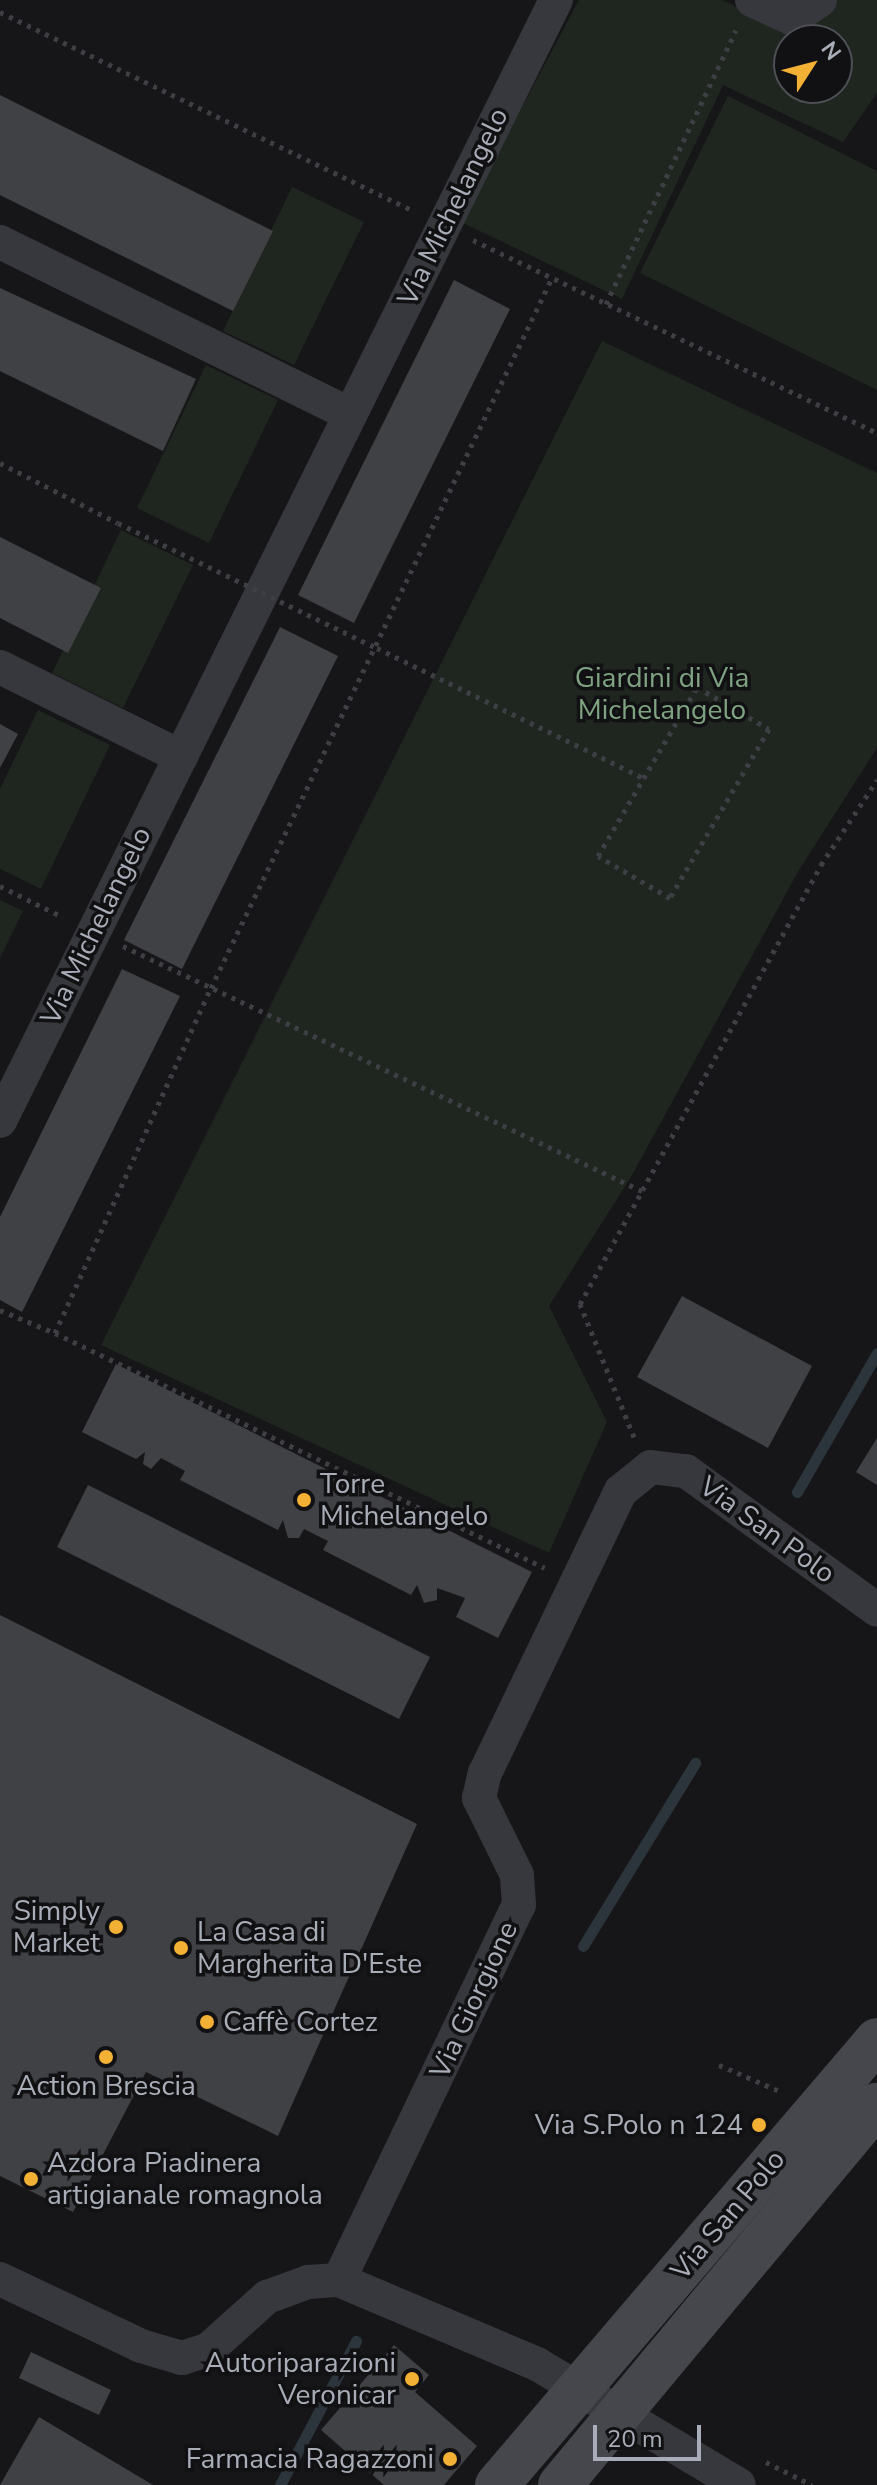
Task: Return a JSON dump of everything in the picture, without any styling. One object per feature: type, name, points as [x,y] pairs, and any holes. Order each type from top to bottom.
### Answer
[{"type":"main road","name":"Via San Polo","points":[[497,2485],[877,2040]]},
{"type":"main road","name":"Via San Polo","points":[[560,2485],[620,2417],[877,2105]]},
{"type":"street","name":"Via Michelangelo","points":[[4,1102],[181,757],[556,0]]},
{"type":"street","points":[[748,7],[793,19],[820,0]]},
{"type":"street","points":[[0,242],[350,414]]},
{"type":"street","points":[[0,667],[181,757]]},
{"type":"street","name":"Via Giorgione","points":[[339,2280],[519,1905],[517,1875],[479,1798],[485,1773],[621,1491],[651,1467]]},
{"type":"street","name":"Via San Polo","points":[[651,1467],[686,1471],[877,1610]]},
{"type":"street","points":[[0,2279],[141,2346],[182,2358],[209,2349],[267,2297],[308,2282],[339,2280],[537,2364],[620,2417],[739,2485]]},
{"type":"path","points":[[606,304],[748,7]]},
{"type":"path","points":[[55,1333],[211,988],[377,648],[552,278]]},
{"type":"path","points":[[0,463],[644,778]]},
{"type":"path","points":[[697,687],[769,729],[670,898],[598,856],[644,778],[697,687]]},
{"type":"path","points":[[651,1467],[604,1374],[580,1304],[821,865],[877,780]]},
{"type":"path","points":[[0,886],[642,1191]]},
{"type":"path","points":[[0,1310],[55,1333],[577,1584]]},
{"type":"path","points":[[719,2065],[793,2096]]},
{"type":"green space","points":[[579,0],[722,0],[773,24],[798,0],[877,0],[877,93],[843,142],[723,85],[622,299],[461,222]]},
{"type":"green space","points":[[728,96],[877,171],[877,390],[640,273]]},
{"type":"green space","points":[[292,187],[364,222],[294,365],[223,331]]},
{"type":"green space","name":"Giardini di Via Michelangelo","points":[[602,341],[877,473],[877,748],[799,870],[631,1177],[549,1306],[607,1422],[549,1553],[101,1345]]},
{"type":"green space","points":[[206,365],[278,400],[209,543],[137,508]]},
{"type":"green space","points":[[121,530],[193,565],[123,708],[52,673]]},
{"type":"green space","points":[[38,710],[110,745],[41,889],[0,869],[0,789]]},
{"type":"green space","points":[[0,900],[23,911],[0,958]]},
{"type":"building","points":[[0,95],[273,231],[233,311],[0,195]]},
{"type":"building","points":[[454,280],[510,309],[354,623],[298,595]]},
{"type":"building","points":[[0,288],[196,379],[163,451],[0,371]]},
{"type":"building","points":[[0,537],[101,588],[68,653],[0,618]]},
{"type":"building","points":[[280,627],[338,656],[182,969],[124,940]]},
{"type":"building","points":[[0,724],[18,734],[0,768]]},
{"type":"building","points":[[122,969],[180,996],[22,1312],[0,1300],[0,1217]]},
{"type":"building","points":[[682,1296],[812,1366],[768,1448],[637,1377]]},
{"type":"building","name":"Torre Michelangelo","points":[[116,1364],[532,1572],[498,1638],[456,1617],[465,1598],[437,1588],[437,1600],[424,1603],[417,1585],[411,1595],[323,1550],[328,1541],[304,1529],[299,1538],[288,1538],[283,1520],[278,1530],[180,1480],[185,1471],[161,1458],[151,1469],[143,1464],[145,1452],[136,1459],[82,1432]]},
{"type":"building","points":[[877,1438],[877,1485],[856,1472]]},
{"type":"building","points":[[88,1485],[430,1657],[399,1719],[57,1547]]},
{"type":"building","name":"La Casa di Margherita D'Este","points":[[0,1615],[417,1824],[278,2136],[146,2072],[73,2212],[0,2176]]},
{"type":"building","points":[[394,2345],[429,2375],[415,2392],[477,2446],[444,2485],[384,2485],[321,2430]]},
{"type":"building","points":[[31,2352],[111,2390],[99,2415],[19,2378]]},
{"type":"building","points":[[39,2417],[153,2485],[0,2485]]},
{"type":"waterway","points":[[797,1492],[877,1353]]},
{"type":"waterway","points":[[583,1946],[695,1763]]},
{"type":"waterway","points":[[280,2485],[356,2341]]},
{"type":"place","name":"Torre Michelangelo","points":[[304,1500]]},
{"type":"place","name":"Simply Market","points":[[116,1927]]},
{"type":"place","name":"La Casa di Margherita D'Este","points":[[181,1948]]},
{"type":"place","name":"Caffè Cortez","points":[[207,2022]]},
{"type":"place","name":"Action Brescia","points":[[106,2057]]},
{"type":"place","name":"Via S.Polo n 124","points":[[759,2125]]},
{"type":"place","name":"Azdora Piadinera artigianale romagnola","points":[[31,2179]]},
{"type":"place","name":"Autoriparazioni Veronicar","points":[[412,2379]]},
{"type":"place","name":"Farmacia Ragazzoni","points":[[450,2459]]}]
